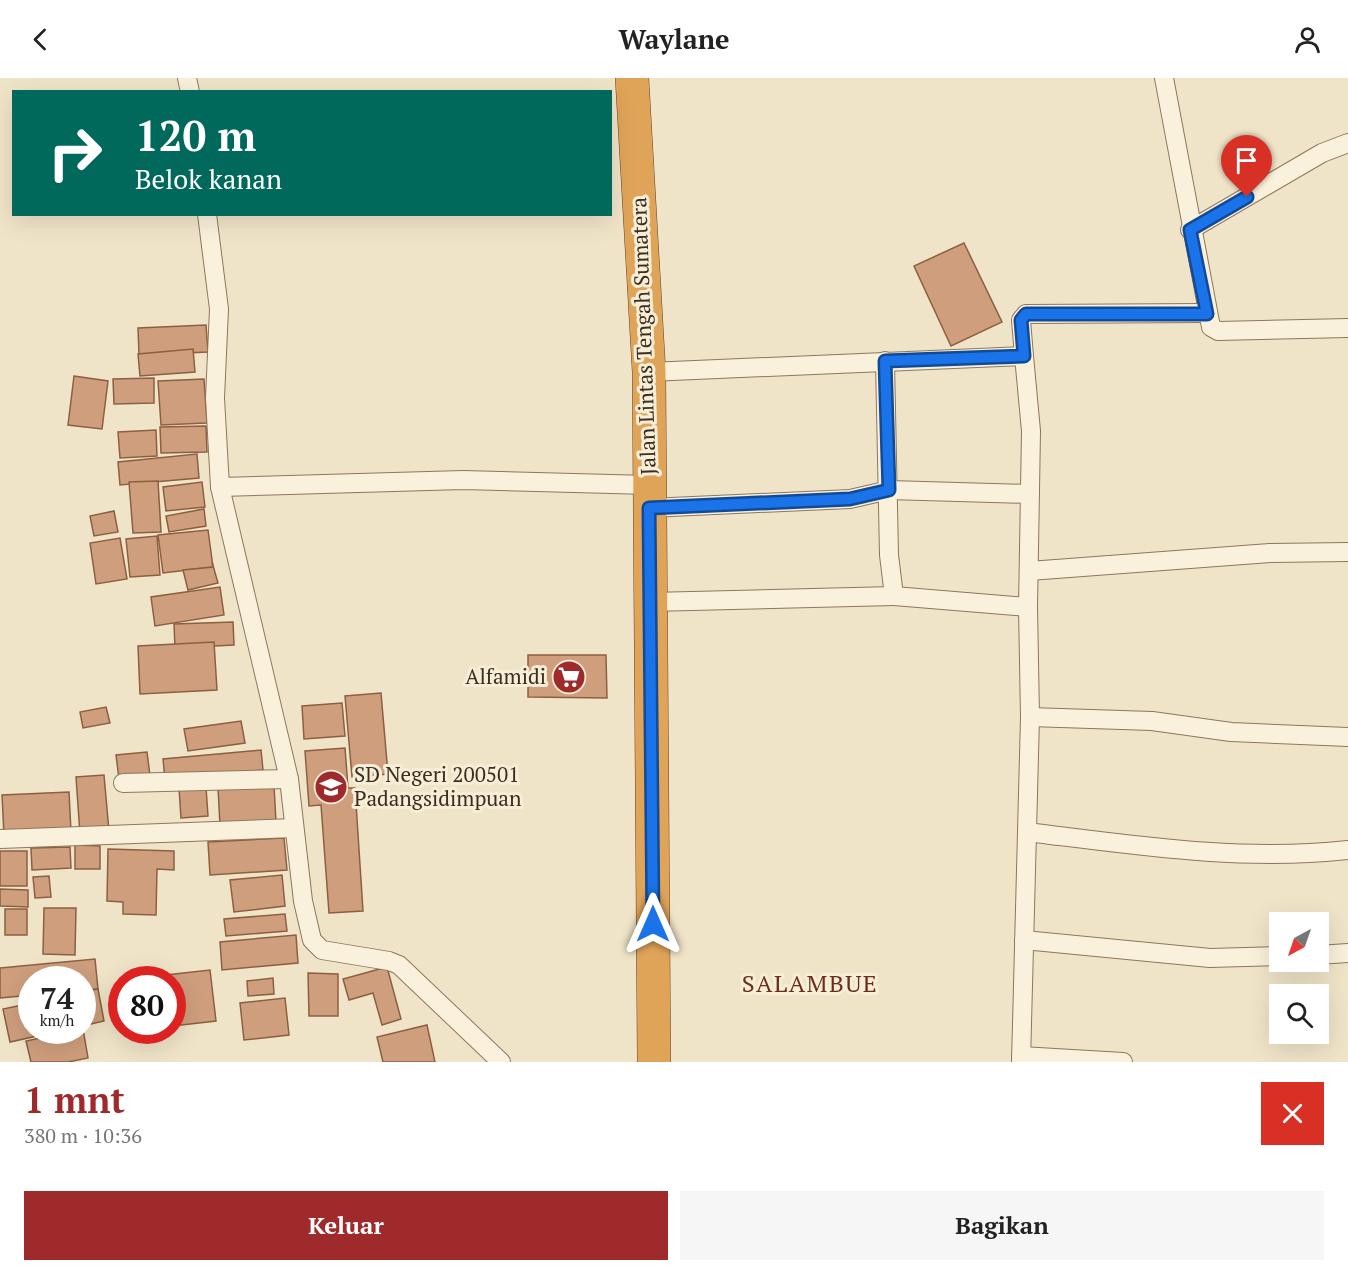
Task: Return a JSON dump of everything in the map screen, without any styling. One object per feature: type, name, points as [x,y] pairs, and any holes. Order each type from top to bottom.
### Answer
[{"type":"highway","name":"Jalan Lintas Tengah Sumatera","points":[[632,78],[649,372],[654,1062]]},
{"type":"street","points":[[1164,78],[1190,230],[1211,327],[1218,331],[1348,328]]},
{"type":"street","points":[[1190,230],[1322,153],[1348,143]]},
{"type":"street","points":[[207,216],[219,309],[215,398],[220,487],[289,779],[303,901],[312,940],[322,950],[390,961],[399,965],[501,1062]]},
{"type":"street","points":[[1123,1062],[1021,1059],[1030,717],[1028,607],[1030,414],[1021,320],[1026,314],[1207,314]]},
{"type":"street","points":[[649,372],[1024,356]]},
{"type":"street","points":[[885,361],[889,555],[894,596]]},
{"type":"street","points":[[220,487],[463,480],[649,496],[850,499],[889,490],[1030,494]]},
{"type":"street","points":[[1029,571],[1259,554],[1348,552]]},
{"type":"street","points":[[650,602],[894,596],[1028,607]]},
{"type":"street","points":[[1030,717],[1152,721],[1231,732],[1348,737]]},
{"type":"street","points":[[123,783],[289,779]]},
{"type":"street","points":[[0,839],[294,828]]},
{"type":"street","points":[[1027,832],[1214,854],[1319,853],[1348,850]]},
{"type":"street","points":[[1024,940],[1210,958],[1269,956]]},
{"type":"street","points":[[1329,954],[1348,953]]},
{"type":"building","points":[[964,243],[1002,322],[951,346],[914,266]]},
{"type":"building","points":[[206,325],[208,352],[139,355],[138,328]]},
{"type":"building","points":[[193,349],[195,372],[140,376],[138,354]]},
{"type":"building","points":[[74,376],[108,381],[102,429],[68,425]]},
{"type":"building","points":[[154,378],[154,403],[114,404],[113,379]]},
{"type":"building","points":[[204,379],[207,423],[161,425],[158,381]]},
{"type":"building","points":[[206,426],[207,452],[161,453],[160,427]]},
{"type":"building","points":[[156,430],[157,456],[120,458],[118,432]]},
{"type":"building","points":[[197,454],[199,478],[120,485],[118,462]]},
{"type":"building","points":[[158,481],[161,532],[133,533],[129,482]]},
{"type":"building","points":[[202,482],[205,507],[166,511],[163,487]]},
{"type":"building","points":[[204,509],[206,526],[169,532],[166,516]]},
{"type":"building","points":[[114,511],[118,532],[94,536],[90,516]]},
{"type":"building","points":[[208,530],[213,567],[163,573],[158,535]]},
{"type":"building","points":[[157,536],[160,575],[130,577],[126,539]]},
{"type":"building","points":[[120,538],[127,579],[96,584],[90,543]]},
{"type":"building","points":[[212,562],[218,583],[188,590],[183,570],[213,567]]},
{"type":"building","points":[[220,587],[224,615],[155,626],[151,597]]},
{"type":"building","points":[[233,622],[234,645],[175,648],[174,624]]},
{"type":"building","points":[[214,642],[217,690],[140,694],[138,646]]},
{"type":"building","points":[[528,655],[606,655],[607,698],[528,697]]},
{"type":"building","points":[[381,693],[388,774],[352,777],[345,696]]},
{"type":"building","points":[[342,703],[345,736],[304,739],[302,706]]},
{"type":"building","points":[[106,707],[110,723],[83,728],[80,712]]},
{"type":"building","points":[[241,721],[245,743],[188,751],[184,729]]},
{"type":"building","points":[[345,748],[348,788],[355,788],[363,911],[329,913],[321,805],[309,806],[305,751]]},
{"type":"building","points":[[261,750],[263,770],[165,779],[163,759]]},
{"type":"building","points":[[147,752],[150,776],[119,779],[116,755]]},
{"type":"building","points":[[104,775],[109,831],[80,834],[76,777]]},
{"type":"building","points":[[274,786],[276,822],[220,825],[218,788]]},
{"type":"building","points":[[206,787],[208,816],[181,818],[179,788]]},
{"type":"building","points":[[69,792],[71,832],[4,835],[2,795]]},
{"type":"building","points":[[284,838],[287,870],[210,875],[208,842]]},
{"type":"building","points":[[75,845],[100,846],[100,869],[75,869]]},
{"type":"building","points":[[70,847],[71,868],[32,870],[31,848]]},
{"type":"building","points":[[108,849],[174,851],[174,870],[157,869],[156,915],[123,914],[123,902],[107,901]]},
{"type":"building","points":[[0,851],[27,851],[27,886],[0,886]]},
{"type":"building","points":[[282,875],[285,906],[234,912],[230,880]]},
{"type":"building","points":[[49,876],[51,897],[35,898],[33,877]]},
{"type":"building","points":[[0,889],[28,890],[28,907],[0,906]]},
{"type":"building","points":[[44,908],[76,908],[75,955],[43,954]]},
{"type":"building","points":[[5,909],[27,909],[27,935],[5,935]]},
{"type":"building","points":[[285,914],[287,931],[226,936],[224,919]]},
{"type":"building","points":[[296,935],[298,963],[222,970],[220,942]]},
{"type":"building","points":[[95,959],[96,966],[21,966]]},
{"type":"building","points":[[18,966],[18,996],[0,998],[0,968]]},
{"type":"building","points":[[387,967],[401,1019],[382,1025],[373,993],[349,1000],[343,979]]},
{"type":"building","points":[[210,970],[216,1021],[186,1024],[186,973]]},
{"type":"building","points":[[308,973],[338,974],[338,1016],[309,1016]]},
{"type":"building","points":[[273,978],[274,994],[248,996],[247,981]]},
{"type":"building","points":[[96,989],[98,989],[104,1021],[96,1023]]},
{"type":"building","points":[[285,998],[289,1035],[244,1040],[240,1003]]},
{"type":"building","points":[[18,1006],[18,1040],[10,1042],[3,1009]]},
{"type":"building","points":[[427,1025],[435,1062],[383,1062],[377,1037]]},
{"type":"building","points":[[27,1044],[86,1044],[88,1058],[68,1062],[31,1062]]},
{"type":"place","name":"Alfamidi","points":[[569,677]]},
{"type":"place","name":"SD Negeri 200501 Padangsidimpuan","points":[[331,787]]},
{"type":"district","name":"SALAMBUE","points":[[810,984]]},
{"type":"route","points":[[653,924],[649,508],[850,499],[889,490],[885,361],[1024,356],[1021,320],[1026,314],[1207,314],[1190,230],[1247,197]]}]
